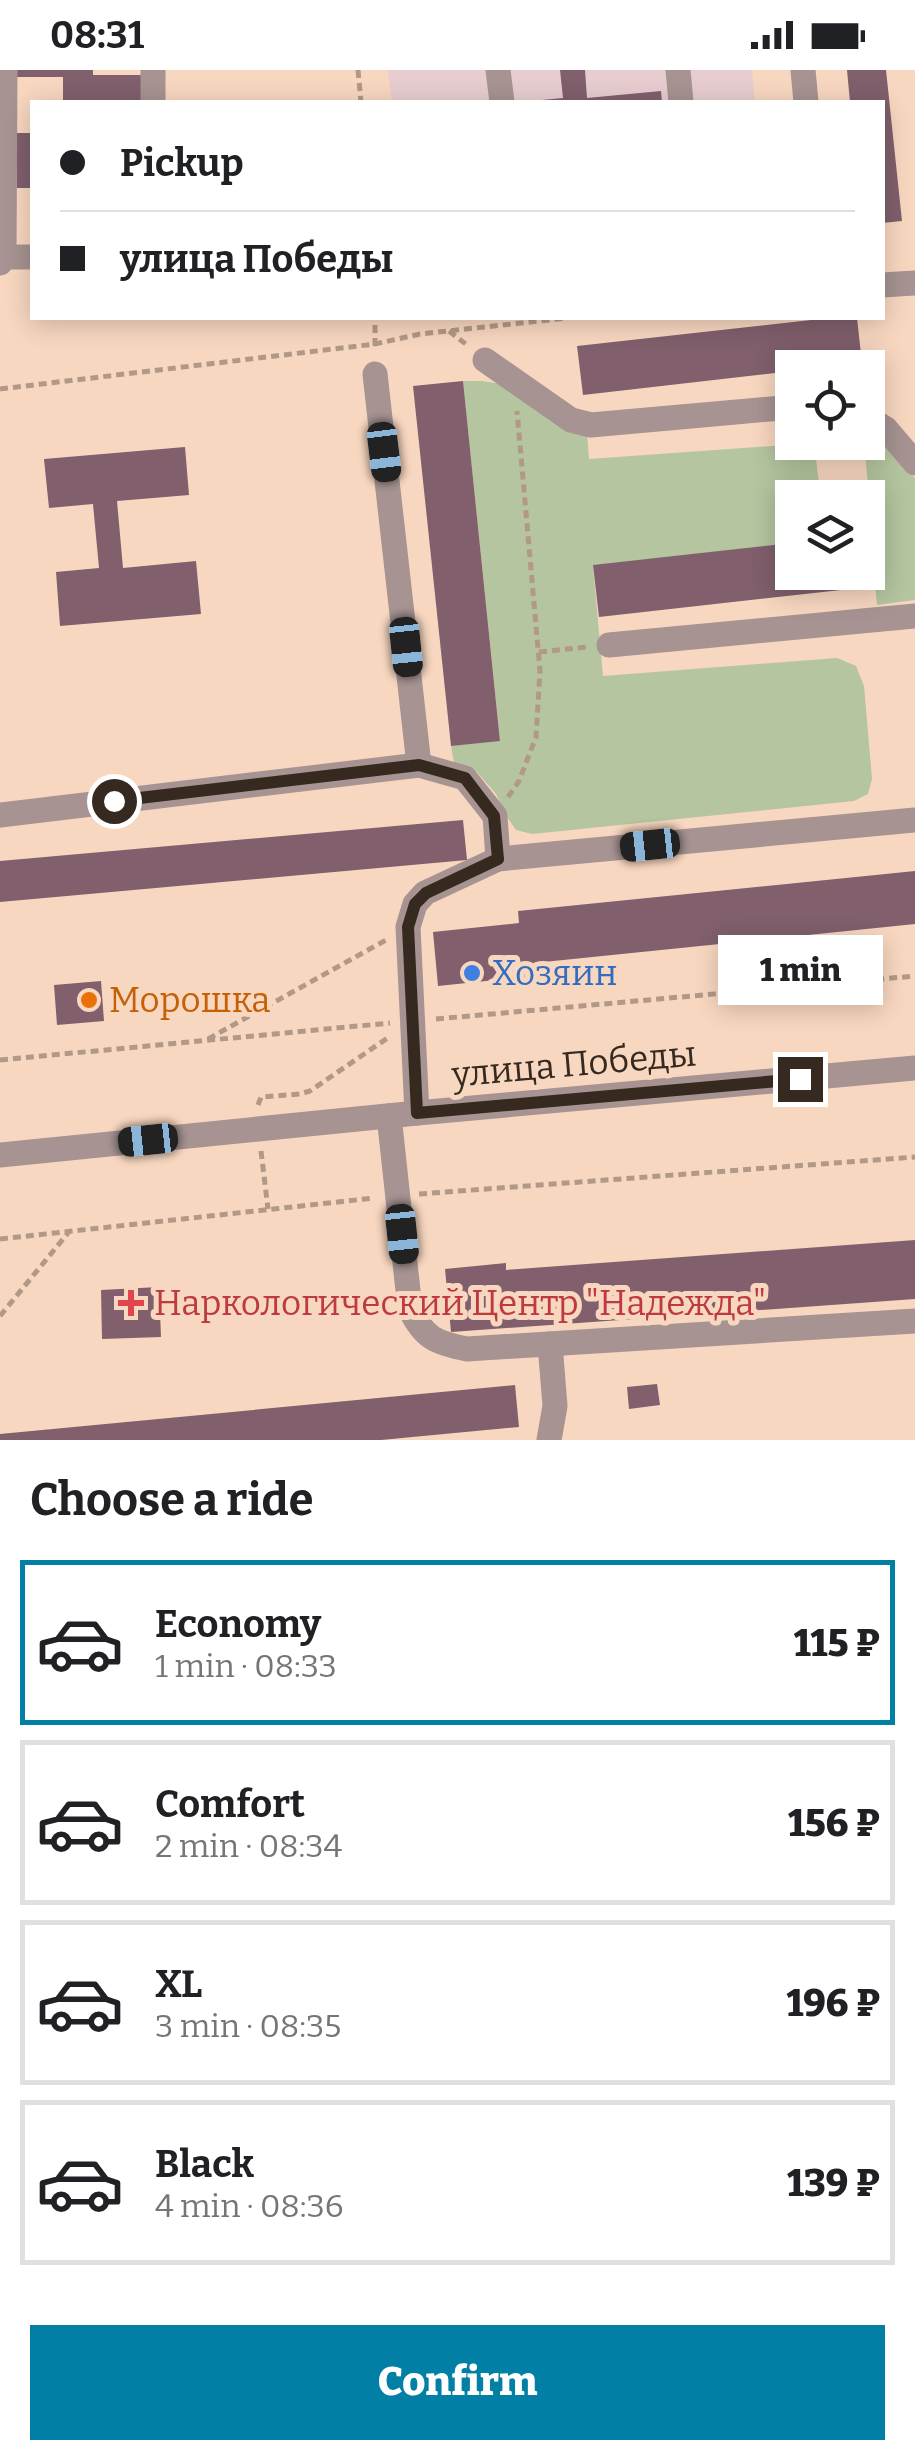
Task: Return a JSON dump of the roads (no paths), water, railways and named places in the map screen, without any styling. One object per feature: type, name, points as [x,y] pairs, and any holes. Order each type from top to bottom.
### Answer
[{"type":"street","points":[[5,70],[2,260],[30,256]]},
{"type":"street","points":[[153,70],[153,100]]},
{"type":"street","points":[[498,70],[502,100]]},
{"type":"street","points":[[678,70],[681,100]]},
{"type":"street","points":[[803,70],[806,100]]},
{"type":"street","points":[[885,285],[915,283]]},
{"type":"street","points":[[485,360],[571,420],[592,425],[775,409]]},
{"type":"street","points":[[375,374],[419,765]]},
{"type":"street","points":[[885,427],[915,462]]},
{"type":"street","points":[[610,645],[915,616]]},
{"type":"street","points":[[0,815],[419,765],[465,778],[494,816],[498,859]]},
{"type":"street","points":[[417,1113],[408,927],[415,904],[426,893],[498,859],[915,820]]},
{"type":"street","name":"улица Победы","points":[[0,1155],[915,1068]]},
{"type":"street","points":[[389,1116],[410,1309],[420,1330],[443,1344],[467,1349],[915,1322]]},
{"type":"street","points":[[549,1440],[554,1406],[550,1344]]},
{"type":"place","name":"Хозяин","points":[[472,973]]},
{"type":"place","name":"Морошка","points":[[89,1000]]},
{"type":"place","name":"Наркологический Центр \"Надежда\"","points":[[131,1303]]}]
